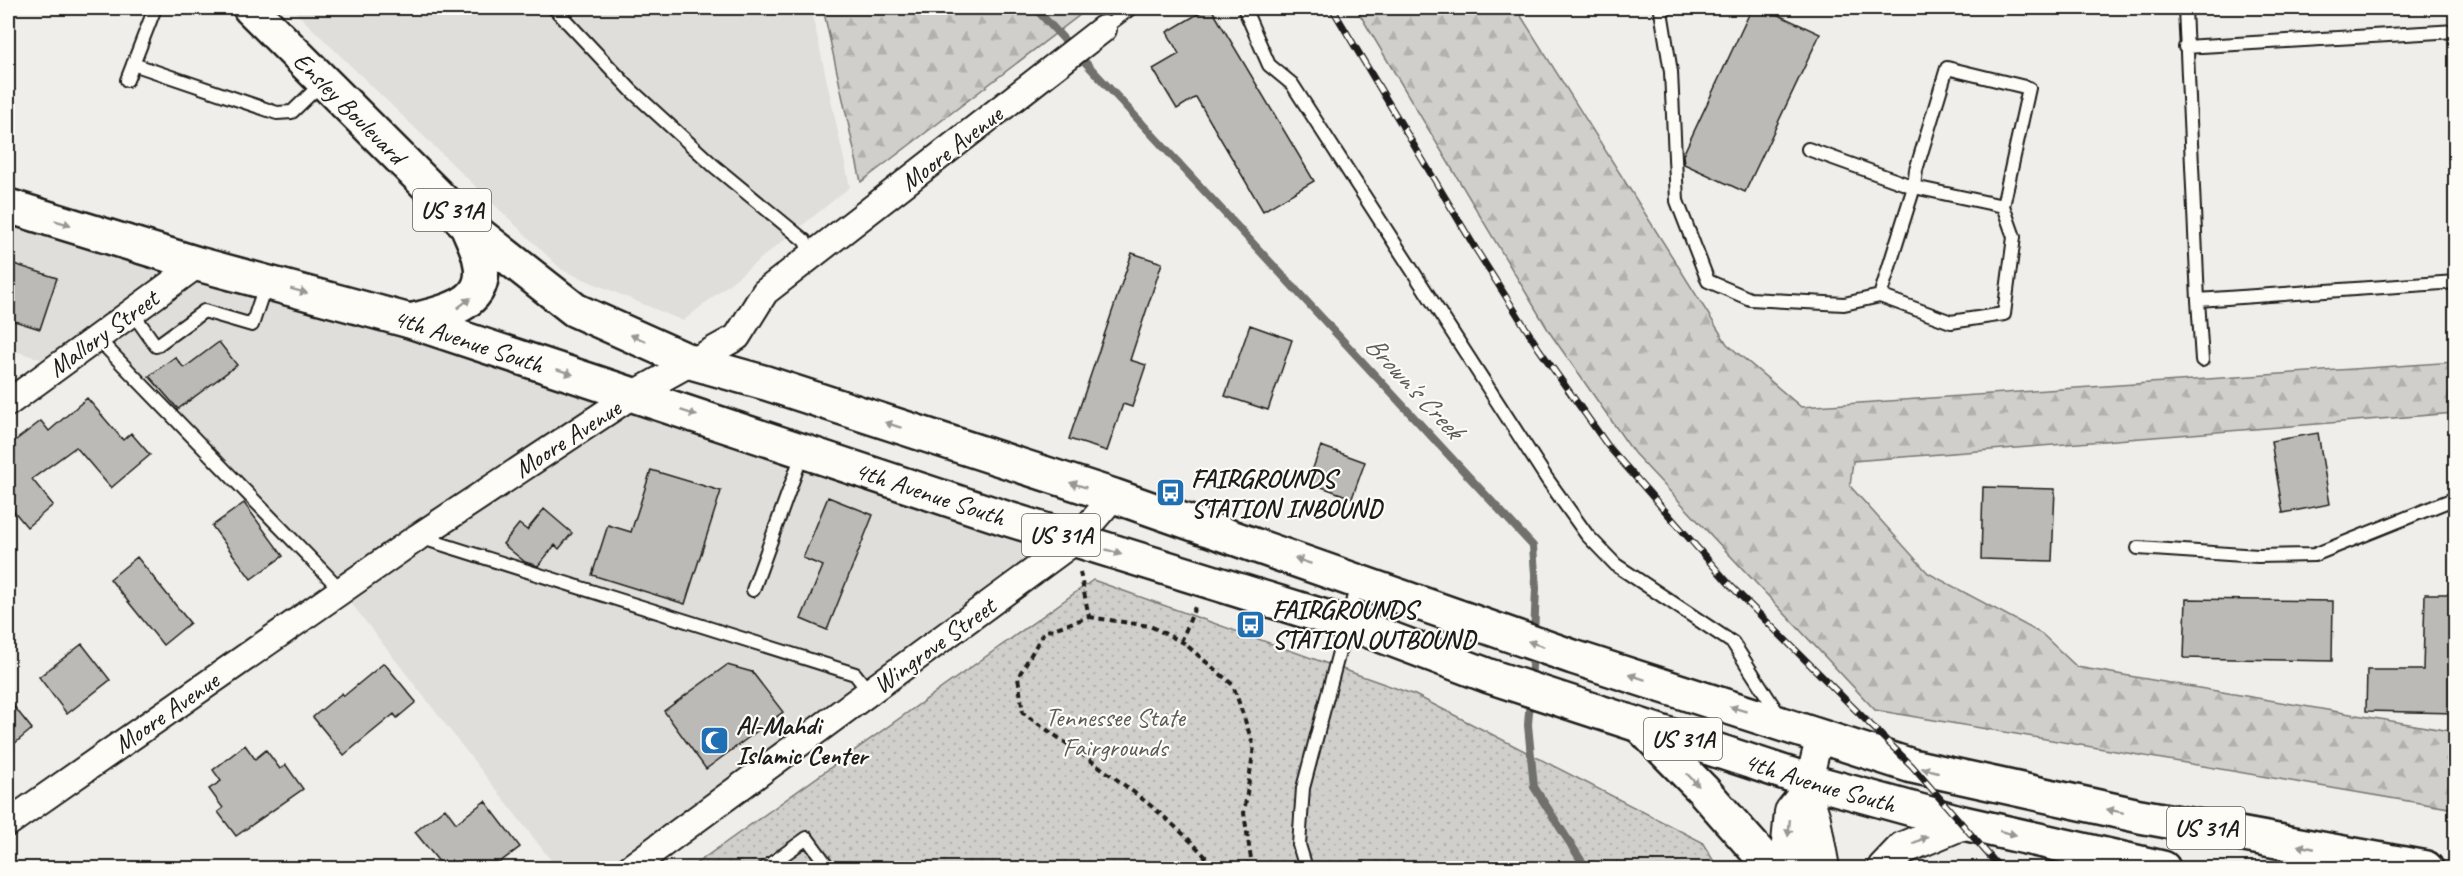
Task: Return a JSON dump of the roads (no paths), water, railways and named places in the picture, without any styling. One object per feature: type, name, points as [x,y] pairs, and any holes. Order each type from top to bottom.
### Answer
[{"type":"main road","name":"Ensley Boulevard","points":[[250,8],[467,225],[575,310],[691,362]]},
{"type":"main road","name":"4th Avenue South","points":[[8,206],[198,264],[410,321],[804,450],[1078,556],[1347,624],[1489,676],[1637,723],[1808,787],[2163,868]]},
{"type":"main road","points":[[410,321],[457,309],[473,296],[481,278],[481,261],[467,225]]},
{"type":"main road","name":"4th Avenue South","points":[[691,362],[766,383],[1114,496],[1573,657],[1912,766],[2140,816],[2426,868]]},
{"type":"main road","points":[[1637,723],[1707,795],[1772,868]]},
{"type":"street","name":"Moore Avenue","points":[[8,823],[418,537],[634,394],[737,337],[765,292],[1103,29]]},
{"type":"street","name":"Mallory Street","points":[[8,403],[198,264]]},
{"type":"street","name":"Wingrove Street","points":[[630,868],[869,692],[1078,556],[1114,496]]},
{"type":"street","points":[[1793,868],[1788,843],[1791,812],[1808,787],[1820,735]]},
{"type":"street","points":[[1808,787],[1823,868]]},
{"type":"street","points":[[1884,868],[1903,848],[1963,823]]},
{"type":"lane","points":[[127,80],[155,8]]},
{"type":"lane","points":[[554,8],[632,91],[714,166],[805,240],[812,257]]},
{"type":"lane","points":[[1103,29],[1131,8]]},
{"type":"lane","points":[[1244,8],[1269,65],[1292,84],[1547,479],[1587,535],[1616,565],[1733,643],[1784,724]]},
{"type":"lane","points":[[1667,8],[1660,11],[1671,72],[1677,201],[1708,281],[1750,299],[1844,304],[1880,296],[1951,322],[2004,314],[2014,237],[2003,206],[2029,88],[1947,68],[1916,170],[1914,187],[1880,296]]},
{"type":"lane","points":[[2185,8],[2185,47],[2202,360]]},
{"type":"lane","points":[[2185,47],[2456,31]]},
{"type":"lane","points":[[133,64],[277,113],[292,112],[324,81]]},
{"type":"lane","points":[[1808,149],[1914,187],[2003,206]]},
{"type":"lane","points":[[132,312],[156,346],[204,311],[252,325],[267,282]]},
{"type":"lane","points":[[2198,300],[2456,282]]},
{"type":"lane","points":[[97,338],[341,590]]},
{"type":"lane","points":[[753,590],[804,450]]},
{"type":"lane","points":[[2138,548],[2258,556],[2314,555],[2456,498]]},
{"type":"lane","points":[[418,537],[855,674],[869,692]]},
{"type":"lane","points":[[1306,868],[1299,845],[1303,788],[1358,580]]},
{"type":"lane","points":[[765,868],[807,838],[829,868]]},
{"type":"waterway","name":"Brown's Creek","points":[[1035,8],[1533,546],[1536,588],[1534,636]]},
{"type":"waterway","name":"Brown's Creek","points":[[1531,681],[1533,651]]},
{"type":"waterway","name":"Brown's Creek","points":[[1530,699],[1528,725],[1534,787],[1586,868]]},
{"type":"railway","points":[[1332,8],[1477,251],[1539,349],[1608,446],[1731,586],[1912,766],[2000,868]]},
{"type":"place","name":"FAIRGROUNDS STATION INBOUND","points":[[1170,493]]},
{"type":"place","name":"FAIRGROUNDS STATION OUTBOUND","points":[[1251,624]]},
{"type":"place","name":"Al-Mahdi Islamic Center","points":[[715,740]]},
{"type":"park label","name":"Tennessee State Fairgrounds","points":[[1115,732]]}]
